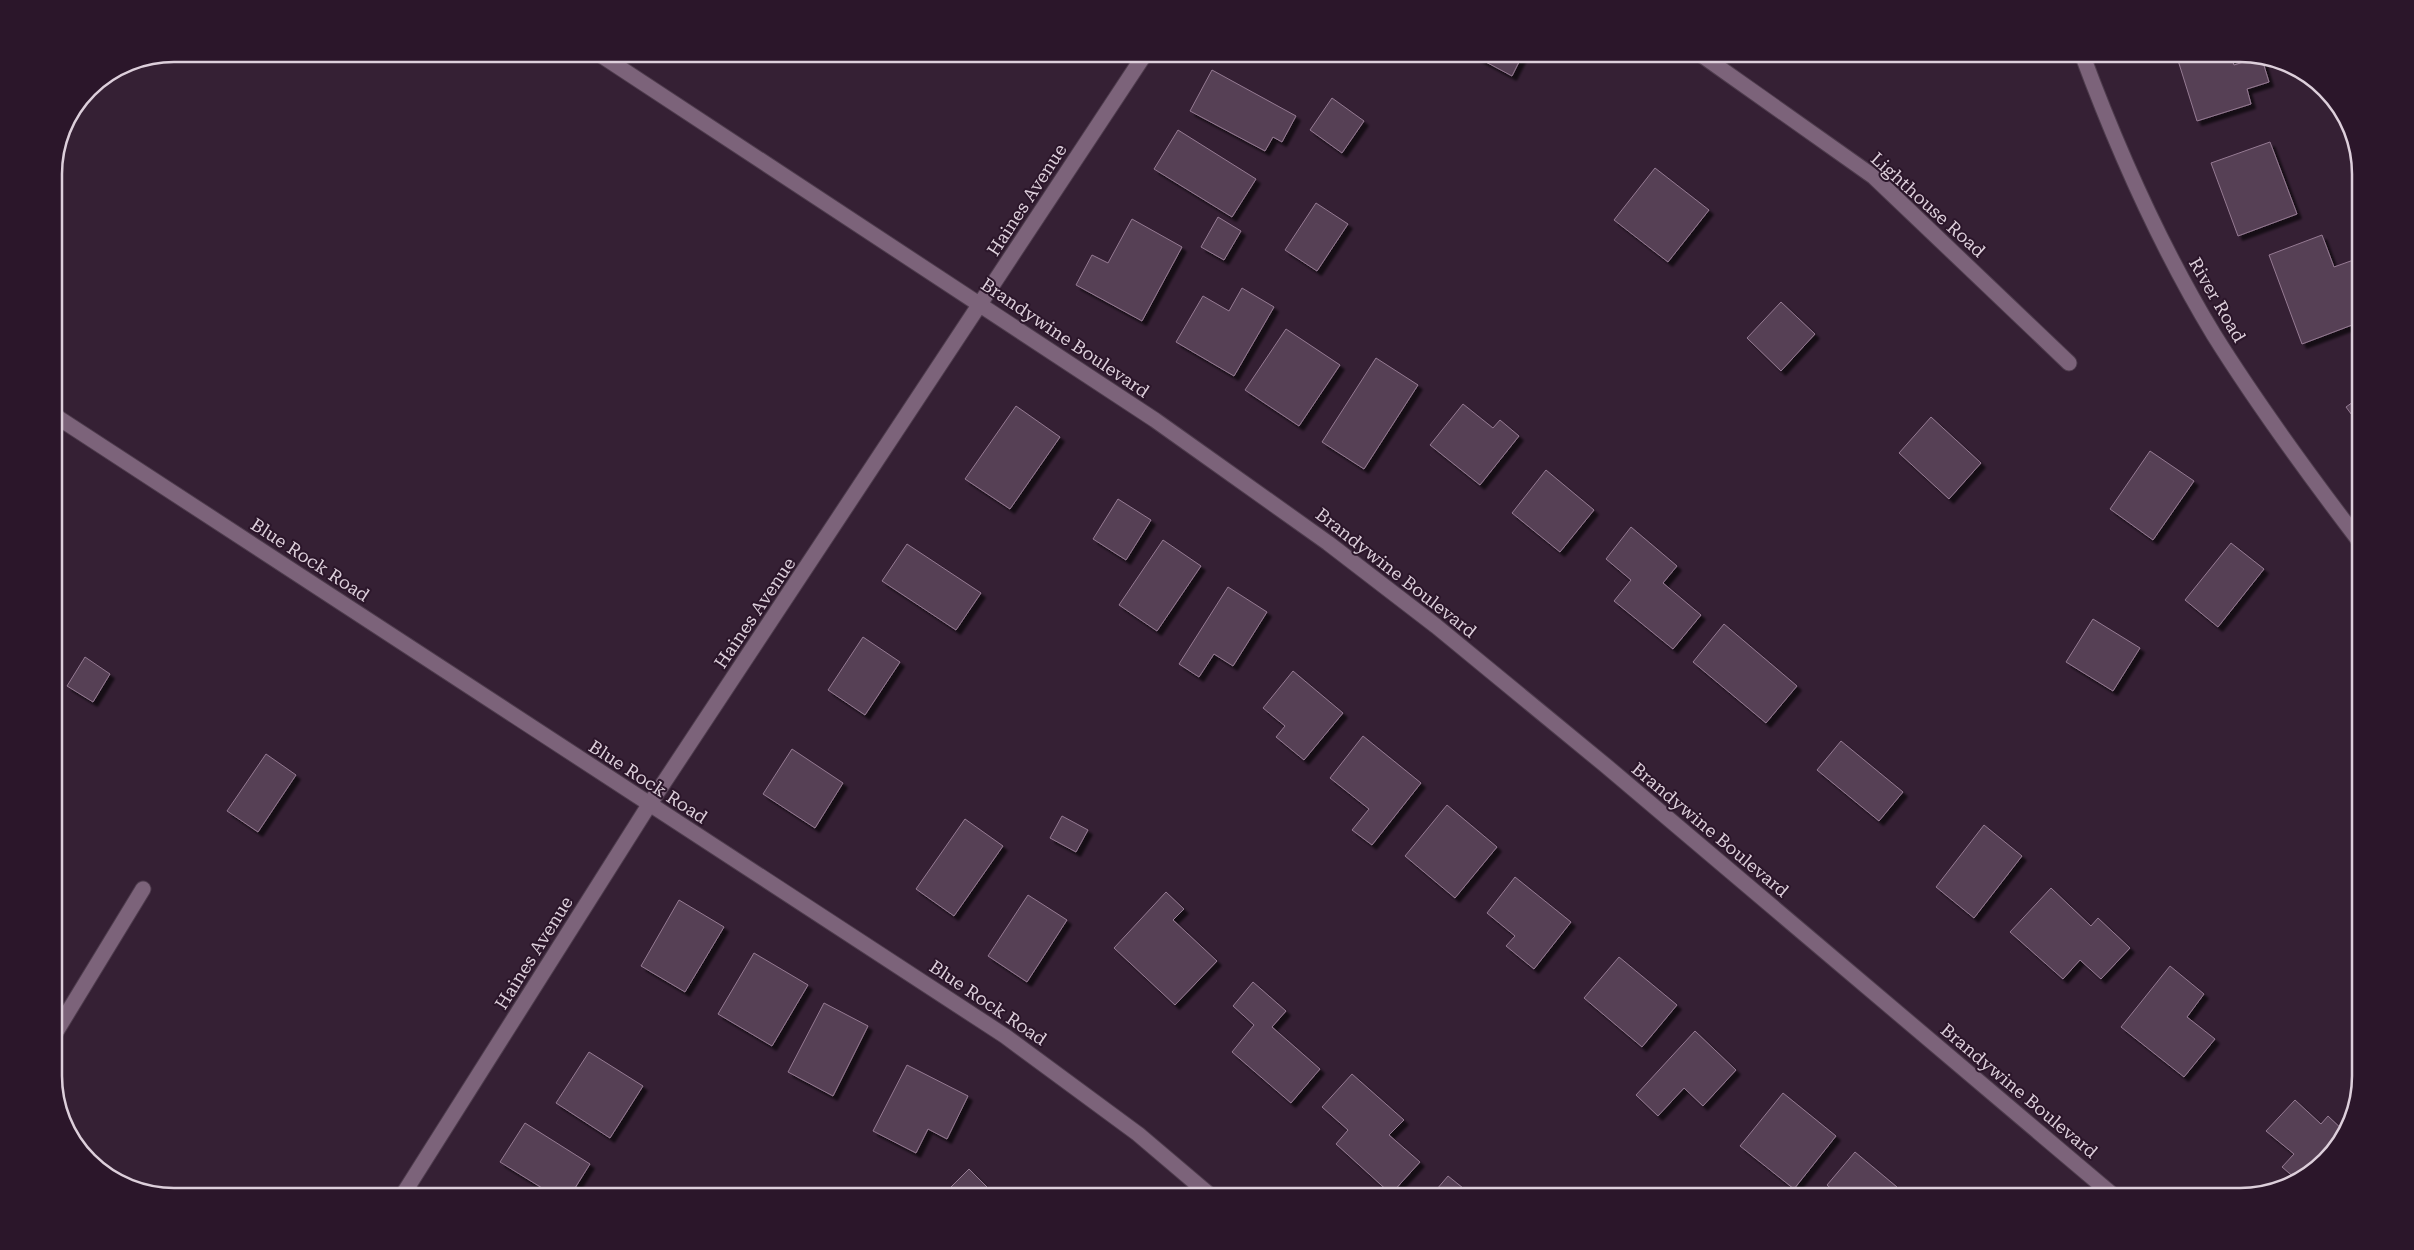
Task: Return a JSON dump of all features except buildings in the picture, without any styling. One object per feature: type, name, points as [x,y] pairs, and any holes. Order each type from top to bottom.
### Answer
[{"type":"street","name":"Brandywine Boulevard","points":[[611,62],[982,304],[1155,420],[1328,543],[1436,626],[1605,765],[2105,1188]]},
{"type":"street","name":"Haines Avenue","points":[[407,1188],[649,805],[982,304],[1140,62]]},
{"type":"street","name":"Lighthouse Road","points":[[1711,62],[1874,177],[2069,363]]},
{"type":"street","name":"River Road","points":[[2085,62],[2121,150],[2151,217],[2180,274],[2257,401],[2311,478],[2351,531]]},
{"type":"street","name":"Blue Rock Road","points":[[63,421],[1021,1047],[1138,1134],[1202,1188]]},
{"type":"street","points":[[63,1019],[143,889]]}]
